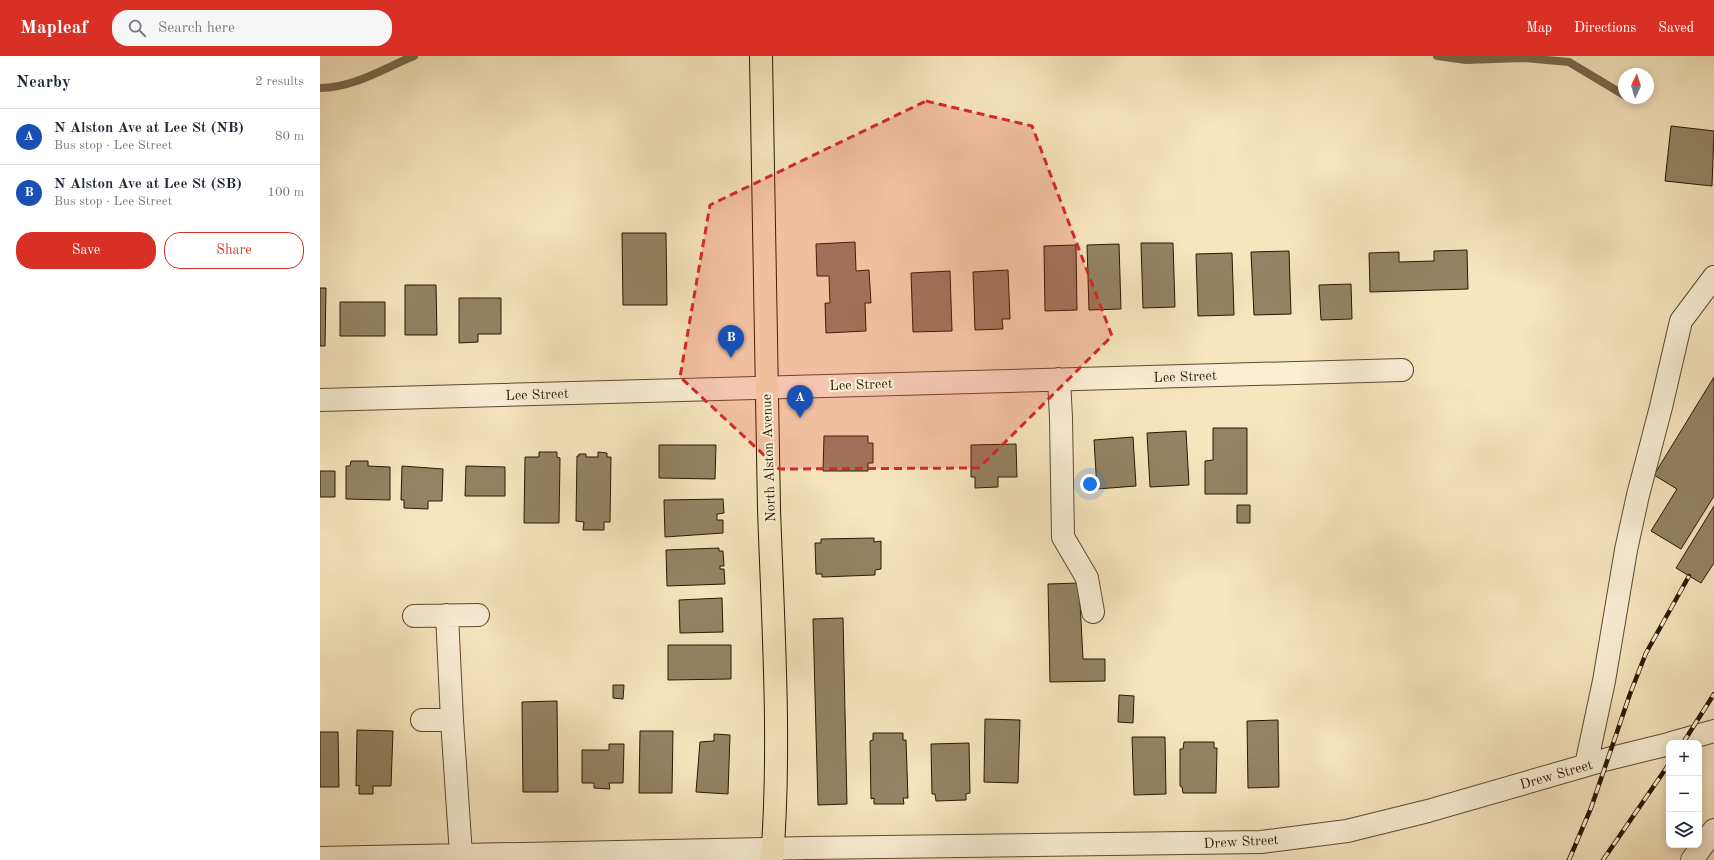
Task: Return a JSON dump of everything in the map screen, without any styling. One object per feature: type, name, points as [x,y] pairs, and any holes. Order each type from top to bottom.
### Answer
[{"type":"main road","name":"North Alston Avenue","points":[[761,56],[766,387],[775,703],[776,799],[773,854]]},
{"type":"street","points":[[1586,765],[1604,681],[1626,550],[1636,502],[1661,407],[1681,321],[1714,277]]},
{"type":"street","name":"Lee Street","points":[[320,400],[1402,370]]},
{"type":"street","points":[[1059,379],[1063,538],[1087,578],[1093,612]]},
{"type":"street","points":[[447,615],[461,855]]},
{"type":"street","points":[[414,616],[478,615]]},
{"type":"street","points":[[422,720],[452,720]]},
{"type":"street","name":"Drew Street","points":[[1681,740],[1714,731]]},
{"type":"street","name":"Drew Street","points":[[320,858],[427,858],[461,855],[1108,852],[1261,842],[1347,831],[1428,811],[1586,765],[1666,744]]},
{"type":"street","points":[[1692,860],[1714,830]]},
{"type":"highlighted area","points":[[926,101],[1032,126],[1112,336],[979,468],[779,469],[680,377],[710,205]]},
{"type":"building","points":[[1671,126],[1714,131],[1712,186],[1665,181]]},
{"type":"building","points":[[622,233],[666,233],[667,305],[623,305]]},
{"type":"building","points":[[855,242],[856,271],[869,270],[871,303],[865,303],[866,331],[826,333],[825,303],[830,303],[829,276],[817,276],[816,244]]},
{"type":"building","points":[[1141,243],[1173,243],[1175,307],[1143,308]]},
{"type":"building","points":[[1119,244],[1121,309],[1089,310],[1087,245]]},
{"type":"building","points":[[1076,245],[1077,310],[1045,311],[1044,246]]},
{"type":"building","points":[[1467,250],[1468,289],[1370,292],[1369,253],[1399,252],[1399,262],[1434,261],[1434,251]]},
{"type":"building","points":[[1289,251],[1291,314],[1254,315],[1251,252]]},
{"type":"building","points":[[1232,253],[1234,315],[1198,316],[1196,254]]},
{"type":"building","points":[[1008,270],[1010,319],[1002,319],[1003,329],[975,330],[973,272]]},
{"type":"building","points":[[950,271],[952,331],[913,332],[911,273]]},
{"type":"building","points":[[1351,284],[1352,319],[1321,320],[1319,285]]},
{"type":"building","points":[[405,285],[436,285],[437,335],[405,335]]},
{"type":"building","points":[[320,288],[326,288],[325,346],[320,346]]},
{"type":"building","points":[[459,298],[501,298],[501,334],[478,334],[478,342],[459,343]]},
{"type":"building","points":[[340,302],[385,302],[385,336],[340,336]]},
{"type":"building","points":[[1714,377],[1714,496],[1681,549],[1651,531],[1677,489],[1654,475]]},
{"type":"building","points":[[1213,428],[1247,428],[1247,494],[1205,494],[1205,461],[1213,460]]},
{"type":"building","points":[[1186,431],[1189,485],[1150,487],[1147,433]]},
{"type":"building","points":[[824,436],[868,436],[868,443],[873,443],[873,463],[868,463],[868,471],[823,471]]},
{"type":"building","points":[[1133,437],[1136,486],[1097,489],[1094,440]]},
{"type":"building","points":[[1016,444],[1017,477],[998,477],[998,487],[975,488],[975,477],[971,477],[971,445]]},
{"type":"building","points":[[659,445],[716,445],[715,479],[659,478]]},
{"type":"building","points":[[539,452],[557,452],[557,457],[560,458],[559,523],[524,523],[525,457],[539,457]]},
{"type":"building","points":[[598,452],[607,453],[607,457],[611,457],[610,522],[604,522],[604,530],[583,530],[584,522],[576,521],[577,456],[579,456],[579,454],[586,454],[586,457],[598,457]]},
{"type":"building","points":[[351,461],[368,461],[368,466],[390,467],[390,500],[346,499],[346,466],[350,466]]},
{"type":"building","points":[[402,466],[443,469],[442,501],[428,501],[428,509],[404,508],[404,500],[401,500]]},
{"type":"building","points":[[466,466],[505,467],[505,496],[465,496]]},
{"type":"building","points":[[320,471],[335,471],[335,497],[320,497]]},
{"type":"building","points":[[723,499],[724,513],[717,514],[717,520],[723,520],[723,533],[665,537],[664,500]]},
{"type":"building","points":[[1237,505],[1250,505],[1250,523],[1237,523]]},
{"type":"building","points":[[1714,506],[1714,563],[1701,583],[1676,568]]},
{"type":"building","points":[[874,538],[874,542],[881,541],[881,569],[875,570],[875,575],[822,577],[822,574],[816,574],[815,543],[821,543],[821,539]]},
{"type":"building","points":[[719,548],[719,551],[723,551],[724,566],[720,566],[720,569],[724,569],[725,584],[667,586],[666,550]]},
{"type":"building","points":[[1079,583],[1083,659],[1105,659],[1105,681],[1050,682],[1048,584]]},
{"type":"building","points":[[722,598],[723,632],[680,633],[679,600]]},
{"type":"building","points":[[843,618],[847,804],[818,805],[813,619]]},
{"type":"building","points":[[668,645],[731,645],[731,679],[668,680]]},
{"type":"building","points":[[613,685],[624,685],[623,699],[613,698]]},
{"type":"building","points":[[1119,695],[1134,696],[1133,723],[1118,722]]},
{"type":"building","points":[[557,701],[558,792],[523,792],[522,702]]},
{"type":"building","points":[[985,719],[1020,720],[1018,783],[984,782]]},
{"type":"building","points":[[1278,720],[1279,787],[1248,788],[1247,721]]},
{"type":"building","points":[[357,730],[393,731],[391,786],[373,786],[373,794],[359,794],[359,785],[356,786]]},
{"type":"building","points":[[640,731],[673,731],[672,793],[639,793]]},
{"type":"building","points":[[320,732],[338,732],[339,787],[320,787]]},
{"type":"building","points":[[873,733],[903,733],[903,740],[906,740],[908,798],[903,798],[904,804],[874,804],[874,798],[871,799],[870,741],[873,740]]},
{"type":"building","points":[[714,734],[730,735],[728,794],[696,792],[700,742],[714,741]]},
{"type":"building","points":[[1132,737],[1165,737],[1166,794],[1134,795]]},
{"type":"building","points":[[1184,742],[1214,742],[1214,748],[1217,748],[1216,793],[1183,793],[1182,787],[1180,786],[1180,749],[1183,749]]},
{"type":"building","points":[[969,743],[970,793],[966,794],[966,800],[936,801],[935,794],[932,794],[931,744]]},
{"type":"building","points":[[609,744],[624,744],[623,783],[609,783],[610,789],[594,788],[594,783],[582,783],[582,750],[609,750]]},
{"type":"waterway","points":[[320,88],[345,85],[357,81],[414,56]]},
{"type":"waterway","points":[[1437,56],[1466,60],[1523,58],[1569,62],[1618,91]]},
{"type":"railway","points":[[1569,860],[1591,808],[1630,694],[1646,653],[1689,576]]},
{"type":"railway","points":[[1685,740],[1714,694]]},
{"type":"railway","points":[[1603,860],[1666,768]]},
{"type":"place","name":"N Alston Ave at Lee St (SB)","points":[[731,358]]},
{"type":"place","name":"N Alston Ave at Lee St (NB)","points":[[800,418]]}]
